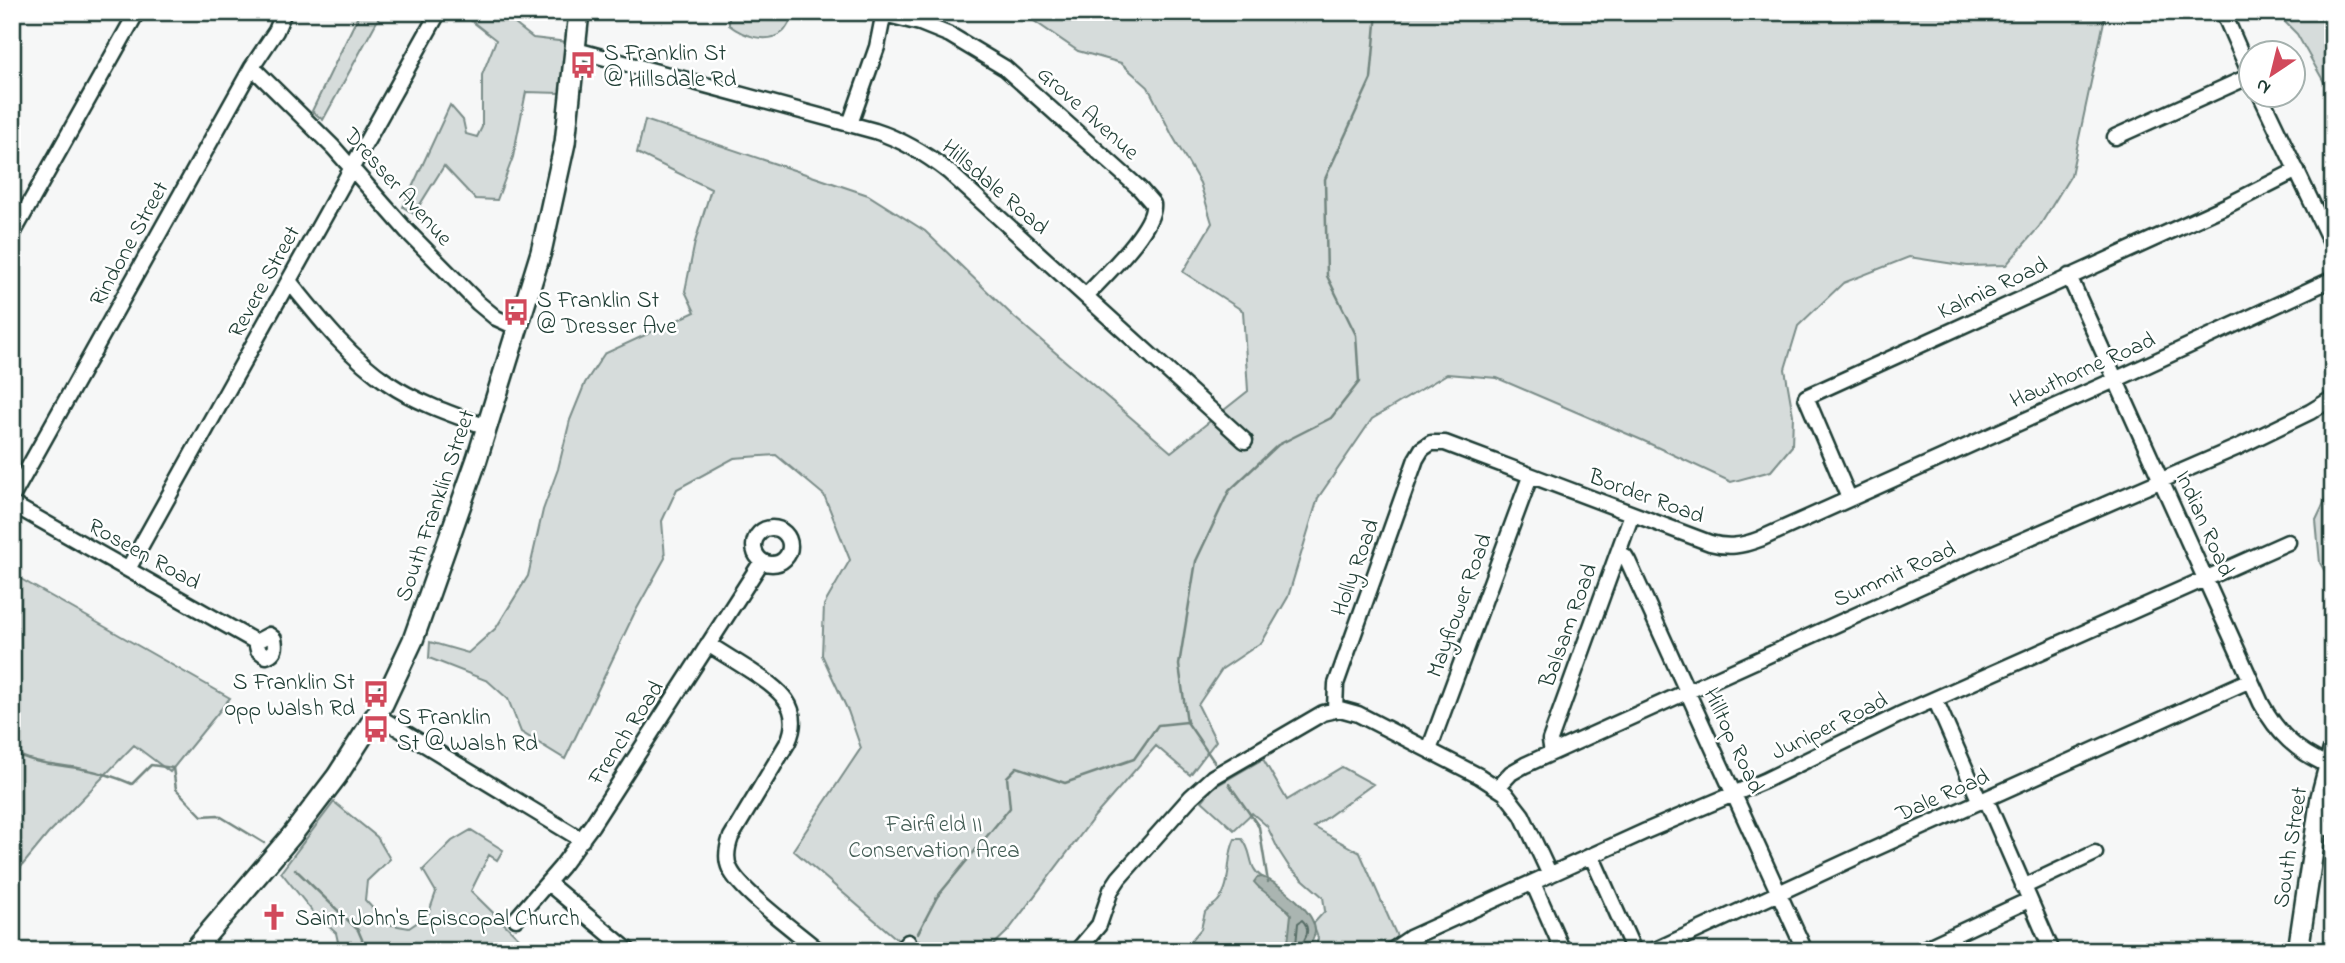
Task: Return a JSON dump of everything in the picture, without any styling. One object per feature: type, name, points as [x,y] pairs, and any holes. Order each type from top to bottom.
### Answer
[{"type":"main road","name":"South Franklin Street","points":[[193,951],[307,816],[345,765],[376,715],[413,640],[487,427],[554,202],[567,130],[579,12]]},
{"type":"main road","name":"South Street","points":[[2298,951],[2325,827],[2330,758]]},
{"type":"street","points":[[12,235],[136,12]]},
{"type":"street","name":"Rindone Street","points":[[12,498],[252,67],[276,31],[284,12]]},
{"type":"street","points":[[2223,12],[2236,42]]},
{"type":"street","points":[[850,124],[868,79],[884,13]]},
{"type":"street","name":"Grove Avenue","points":[[884,13],[950,35],[1005,68],[1140,189],[1153,204],[1152,217],[1144,232],[1086,296]]},
{"type":"street","name":"Revere Street","points":[[128,569],[438,15]]},
{"type":"street","name":"Hillsdale Road","points":[[576,50],[850,124],[905,142],[935,161],[1245,441]]},
{"type":"street","name":"Dresser Avenue","points":[[252,67],[333,146],[406,230],[478,303],[496,318],[518,328]]},
{"type":"street","points":[[2115,137],[2236,81]]},
{"type":"street","points":[[2267,108],[2333,247]]},
{"type":"street","name":"Kalmia Road","points":[[1849,498],[1806,397],[1919,347],[2069,275],[2228,205],[2297,170]]},
{"type":"street","name":"Indian Road","points":[[2069,275],[2250,680],[2270,719],[2286,739],[2309,757],[2330,758]]},
{"type":"street","name":"Hawthorne Road","points":[[1849,498],[2333,279]]},
{"type":"street","points":[[289,281],[350,351],[388,383],[441,410],[487,427]]},
{"type":"street","name":"Summit Road","points":[[1498,787],[1517,770],[1552,753],[2258,438],[2333,398]]},
{"type":"street","name":"Border Road","points":[[1427,444],[1445,443],[1530,477],[1730,547],[1754,541],[1849,498]]},
{"type":"street","name":"Holly Road","points":[[1335,709],[1336,684],[1416,459],[1427,444]]},
{"type":"street","name":"Mayflower Road","points":[[1429,750],[1530,477]]},
{"type":"street","name":"Roseen Road","points":[[12,504],[256,642]]},
{"type":"street","name":"Balsam Road","points":[[1552,753],[1550,740],[1632,514]]},
{"type":"street","name":"Juniper Road","points":[[1391,951],[1410,938],[1736,794],[1935,699],[2288,542]]},
{"type":"street","name":"Hilltop Road","points":[[1618,553],[1628,561],[1781,893],[1805,951]]},
{"type":"street","name":"French Road","points":[[516,919],[582,840],[762,561]]},
{"type":"street","points":[[708,644],[775,687],[787,701],[793,717],[793,730],[788,742],[734,831],[727,850],[729,868],[744,888],[819,951]]},
{"type":"street","name":"Dale Road","points":[[1653,951],[2250,680]]},
{"type":"street","points":[[1935,699],[2052,951]]},
{"type":"street","points":[[1077,951],[1099,925],[1111,890],[1119,878],[1201,787],[1220,772],[1317,716],[1335,709],[1352,711],[1498,787],[1522,815],[1550,876]]},
{"type":"street","points":[[376,715],[582,840]]},
{"type":"street","points":[[1919,951],[2095,853]]},
{"type":"street","points":[[1592,857],[1634,951]]},
{"type":"street","points":[[548,883],[629,951]]},
{"type":"street","points":[[1533,883],[1563,951]]},
{"type":"green space","points":[[360,12],[382,12],[323,120],[312,111]]},
{"type":"green space","points":[[460,12],[505,12],[506,17],[533,38],[567,42],[561,93],[526,92],[513,157],[497,200],[475,199],[444,166],[414,214],[403,207],[450,105],[463,120],[466,134],[477,137],[482,127],[482,75],[496,40]]},
{"type":"green space","points":[[729,12],[795,12],[783,32],[770,38],[762,38],[748,35],[729,25]]},
{"type":"green space","name":"Fairfield II Conservation Area","points":[[1021,12],[2106,12],[2071,175],[2039,227],[2006,265],[1967,266],[1909,257],[1843,283],[1798,326],[1785,369],[1793,415],[1792,446],[1771,471],[1731,482],[1644,441],[1497,378],[1447,374],[1372,419],[1318,498],[1288,597],[1262,642],[1222,669],[1198,705],[1216,741],[1190,775],[1156,746],[1095,816],[1008,931],[987,951],[931,951],[920,940],[898,940],[793,850],[861,748],[848,711],[822,655],[824,605],[850,560],[824,495],[776,455],[734,458],[677,489],[662,521],[665,558],[634,614],[565,759],[521,732],[508,699],[488,681],[429,658],[430,642],[468,653],[496,628],[528,576],[543,510],[558,469],[570,420],[585,383],[604,354],[695,312],[685,291],[695,242],[711,189],[637,153],[645,120],[868,195],[925,231],[1014,317],[1171,452],[1248,391],[1243,311],[1183,272],[1212,223],[1200,183],[1148,87],[1121,63],[1078,51]]},
{"type":"green space","points":[[2275,12],[2333,12],[2333,98],[2306,50],[2306,38],[2299,38]]},
{"type":"green space","points":[[2333,484],[2333,574],[2330,580],[2320,563],[2316,520]]},
{"type":"green space","points":[[12,574],[230,698],[170,772],[134,745],[48,834],[12,878]]},
{"type":"green space","points":[[1263,759],[1287,800],[1342,767],[1373,784],[1314,827],[1360,853],[1399,941],[1385,951],[1316,950],[1318,938],[1313,924],[1325,911],[1323,897],[1290,868],[1267,826],[1252,813],[1234,830],[1202,801],[1213,788]]},
{"type":"green space","points":[[334,802],[377,837],[390,859],[367,881],[365,900],[387,924],[409,928],[428,915],[436,892],[423,870],[452,841],[471,830],[503,850],[497,860],[489,855],[471,891],[532,951],[340,951],[336,933],[313,912],[281,872]]},
{"type":"green space","points":[[1235,839],[1242,839],[1246,844],[1254,869],[1262,877],[1257,879],[1259,888],[1292,914],[1288,943],[1280,951],[1264,951],[1255,943],[1235,947],[1237,951],[1207,951],[1206,946],[1189,951],[1189,943],[1201,929],[1205,912],[1217,902],[1226,887],[1230,854]]},
{"type":"water","points":[[1262,877],[1286,891],[1309,915],[1315,934],[1306,951],[1280,951],[1288,943],[1291,914],[1254,882]]},
{"type":"waterway","points":[[1215,763],[1187,722],[1179,665],[1196,561],[1229,491],[1278,445],[1331,418],[1359,382],[1356,335],[1327,276],[1325,179],[1371,79],[1377,12]]},
{"type":"waterway","points":[[918,933],[937,897],[1010,808],[1007,777],[1017,767],[1065,783],[1134,759],[1158,725],[1187,722]]},
{"type":"waterway","points":[[12,751],[37,762],[96,772],[132,784],[151,765],[173,768],[176,789],[202,816],[218,815],[264,843]]},
{"type":"waterway","points":[[1229,784],[1259,827],[1268,882]]},
{"type":"waterway","points":[[295,869],[358,930],[367,951]]},
{"type":"place","name":"S Franklin St @ Hillsdale Rd","points":[[583,65]]},
{"type":"place","name":"S Franklin St @ Dresser Ave","points":[[516,312]]},
{"type":"place","name":"S Franklin St opp Walsh Rd","points":[[376,694]]},
{"type":"place","name":"S Franklin St @ Walsh Rd","points":[[376,729]]},
{"type":"place","name":"Saint John's Episcopal Church","points":[[274,917]]}]
